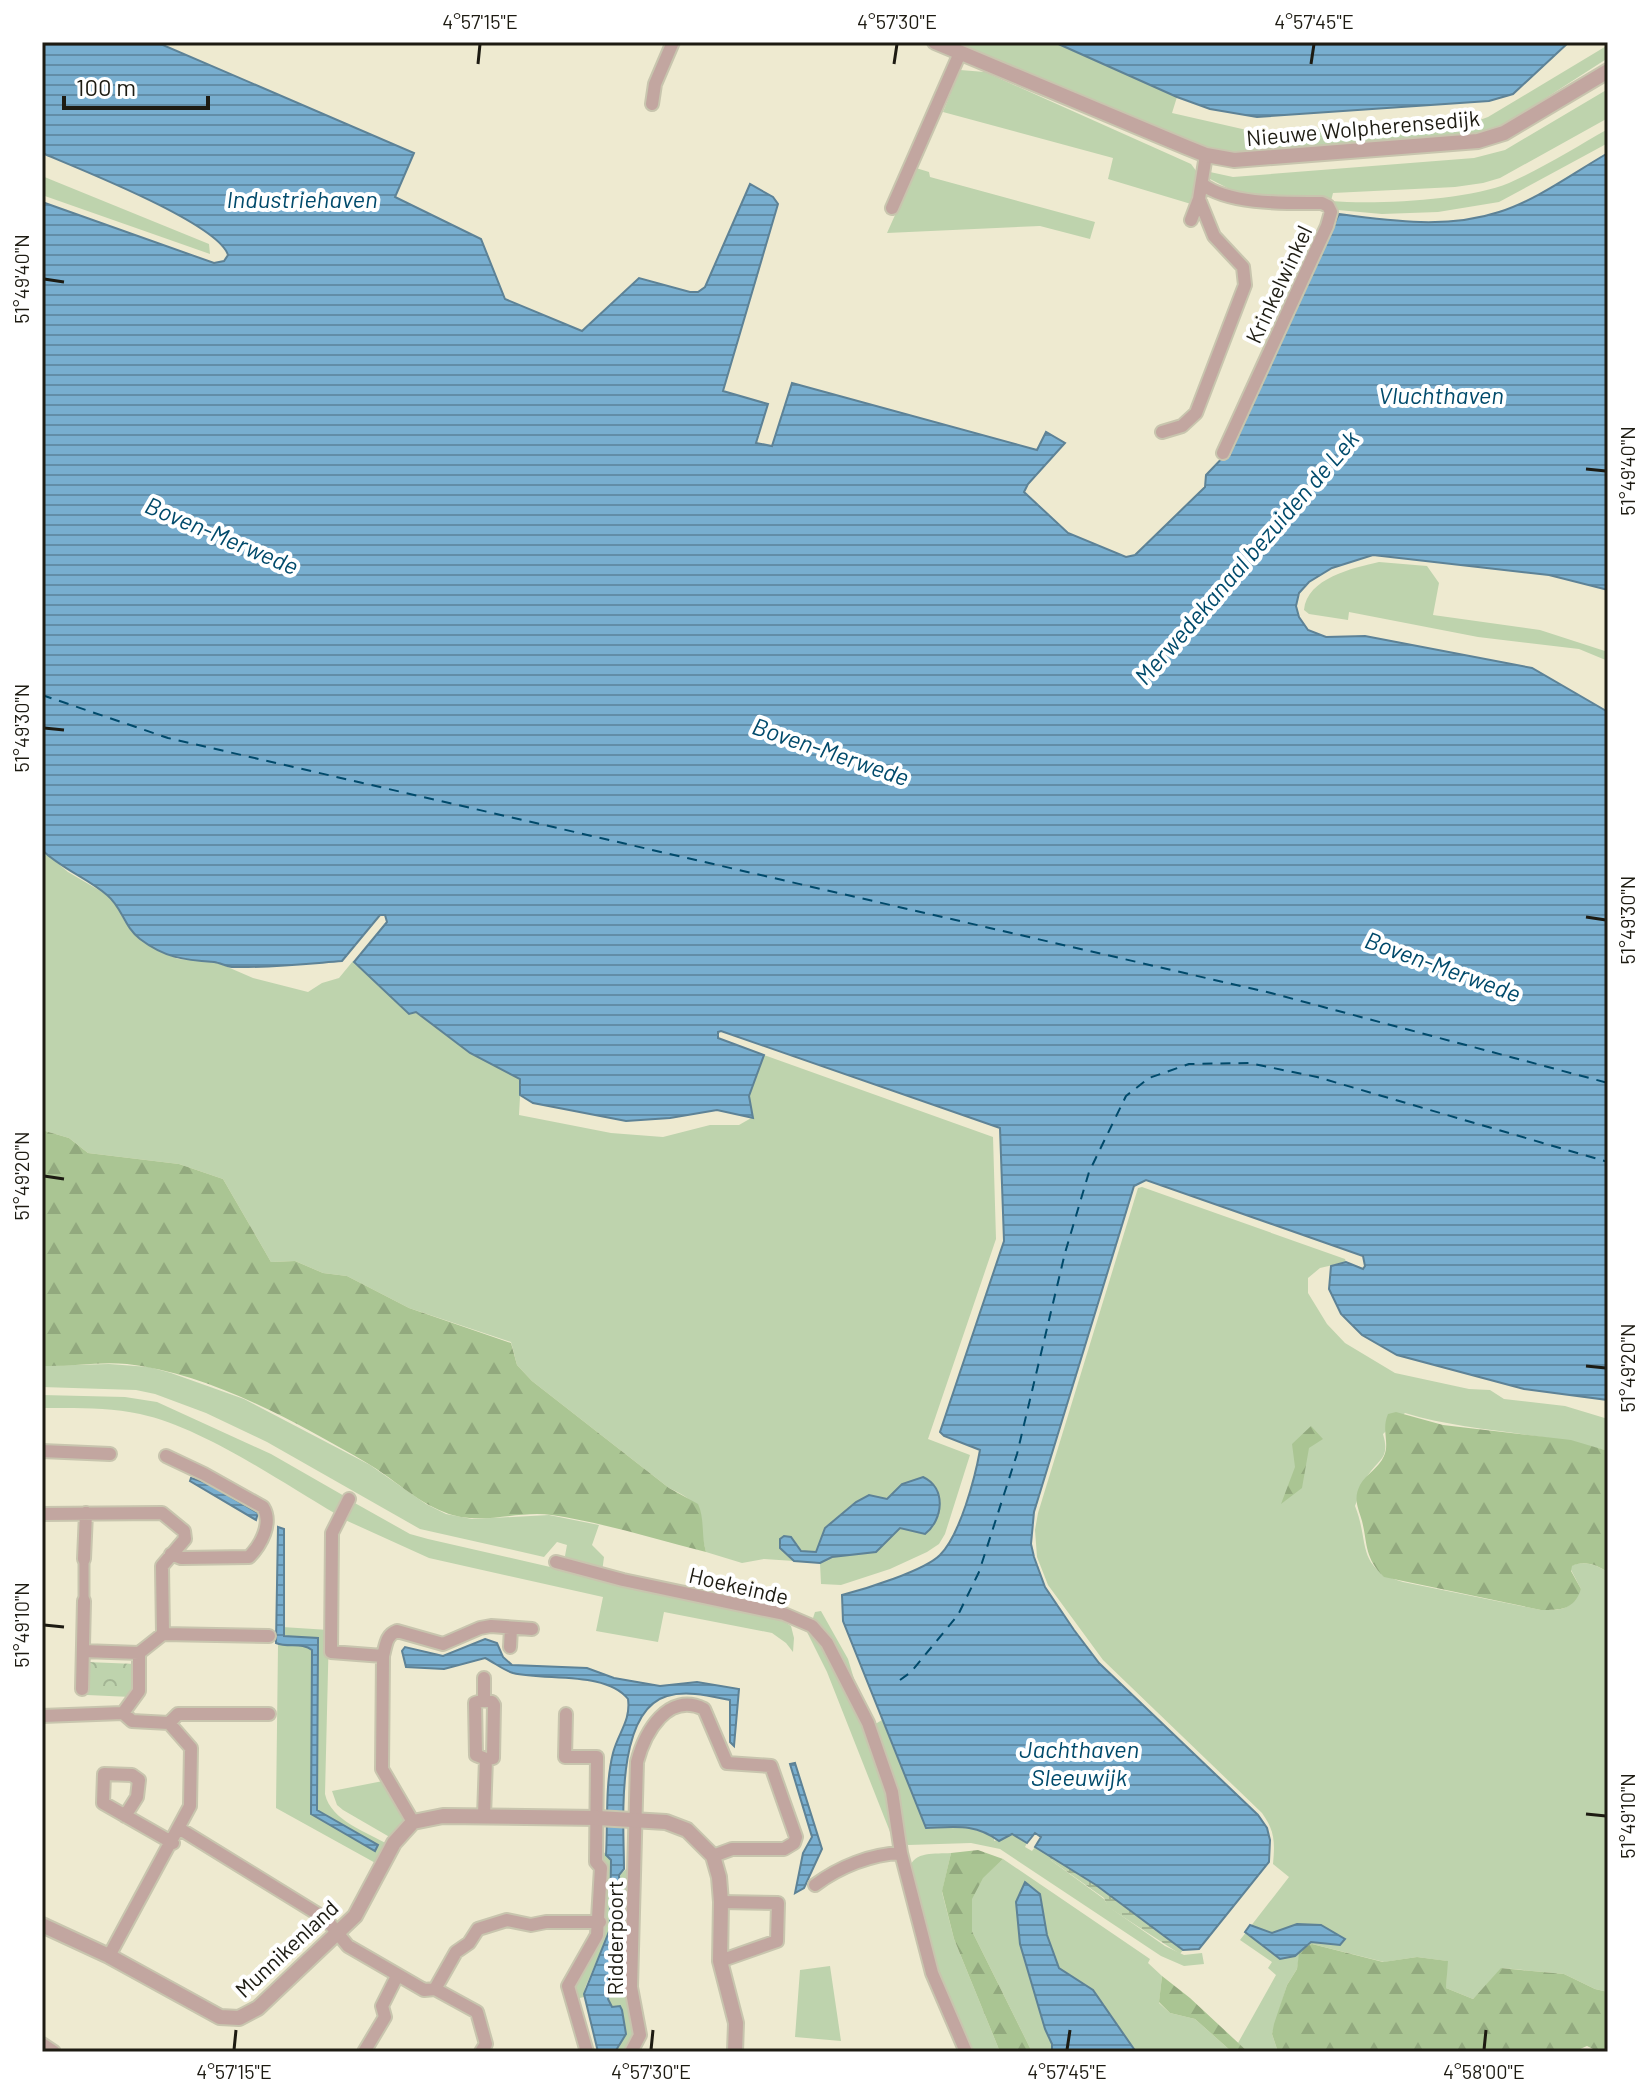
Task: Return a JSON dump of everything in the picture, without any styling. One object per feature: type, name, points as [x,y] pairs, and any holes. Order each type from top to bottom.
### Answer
[{"type":"street","points":[[652,104],[655,84],[673,42]]},
{"type":"street","name":"Nieuwe Wolpherensedijk","points":[[935,42],[1206,155],[1244,160],[1478,141],[1504,133],[1608,71]]},
{"type":"street","points":[[892,208],[960,53]]},
{"type":"street","points":[[1191,220],[1199,199],[1206,155]]},
{"type":"street","name":"Krinkelwinkel","points":[[1202,184],[1213,192],[1233,196],[1272,202],[1322,203],[1331,212],[1223,453]]},
{"type":"street","name":"Krinkelwinkel","points":[[1162,432],[1182,426],[1196,413],[1245,285],[1243,267],[1214,236],[1199,199]]},
{"type":"street","points":[[42,1451],[110,1454]]},
{"type":"street","points":[[166,1456],[216,1480],[263,1507],[268,1514],[257,1549],[249,1557],[181,1558],[171,1554]]},
{"type":"street","points":[[349,1499],[332,1533],[331,1652],[383,1656]]},
{"type":"street","points":[[82,1689],[86,1513]]},
{"type":"street","points":[[42,1514],[162,1513],[184,1531],[185,1539],[162,1566],[163,1634]]},
{"type":"street","name":"Hoekeinde","points":[[556,1562],[623,1580],[773,1611],[812,1626],[827,1643],[868,1723],[892,1792],[901,1853],[932,1973],[966,2052]]},
{"type":"street","points":[[532,1629],[480,1628],[443,1644],[397,1631],[390,1634],[383,1656],[382,1769],[413,1822],[443,1816],[602,1819],[666,1822],[687,1830],[713,1856],[719,1877],[720,1961],[736,2023],[735,2052]]},
{"type":"street","points":[[510,1647],[511,1628]]},
{"type":"street","points":[[83,1651],[139,1653],[163,1634],[269,1636]]},
{"type":"street","points":[[123,1713],[139,1691],[139,1653]]},
{"type":"street","points":[[484,1678],[484,1700]]},
{"type":"street","points":[[484,1700],[494,1705],[493,1758],[486,1759],[476,1755],[475,1746],[475,1703],[484,1700]]},
{"type":"street","name":"Ridderpoort","points":[[631,2052],[640,2035],[631,1987],[632,1820],[637,1762],[643,1741],[656,1721],[675,1706],[685,1703],[704,1709],[727,1763],[734,1766],[765,1764],[775,1770],[796,1837],[794,1843],[784,1849],[732,1849],[713,1856]]},
{"type":"street","points":[[42,1716],[123,1713],[132,1721],[169,1723],[191,1748],[190,1806],[173,1843],[109,1956]]},
{"type":"street","points":[[169,1723],[178,1714],[269,1714]]},
{"type":"street","points":[[566,1714],[565,1757],[597,1757],[602,1819],[596,1862],[601,1868],[600,1922],[597,1935],[568,1986],[587,2052]]},
{"type":"street","points":[[484,1816],[486,1759]]},
{"type":"street","points":[[125,1816],[173,1843]]},
{"type":"street","name":"Munnikenland","points":[[42,1925],[109,1956],[229,2020],[249,2015],[355,1916],[394,1843],[413,1822]]},
{"type":"street","points":[[180,1829],[326,1919],[348,1946],[424,1990],[435,1989],[477,2012],[486,2044],[481,2052]]},
{"type":"street","points":[[815,1885],[839,1870],[885,1853],[901,1853]]},
{"type":"street","points":[[720,1961],[777,1941],[778,1928],[778,1903],[721,1902]]},
{"type":"street","points":[[435,1989],[456,1952],[469,1943],[478,1929],[507,1920],[531,1925],[600,1922]]},
{"type":"street","points":[[364,2052],[385,2017],[382,2006],[397,1976]]},
{"type":"street","points":[[42,2044],[54,2052]]},
{"type":"green space","points":[[951,42],[1054,42],[1177,97],[1172,113],[1251,131],[1477,121],[1608,45],[1608,58],[1496,130],[1470,137],[1234,155],[1213,152]]},
{"type":"green space","points":[[960,70],[985,72],[1191,164],[1197,172],[1191,204],[1108,179],[1113,158],[943,112]]},
{"type":"green space","points":[[1608,89],[1608,118],[1500,178],[1455,187],[1333,193],[1331,201],[1241,195],[1210,179],[1210,172],[1233,177],[1474,158],[1505,150]]},
{"type":"green space","points":[[1608,129],[1608,143],[1499,202],[1438,212],[1382,214],[1338,210],[1331,201],[1422,200],[1491,189],[1534,171]]},
{"type":"green space","points":[[916,168],[929,172],[930,177],[1095,222],[1090,239],[1040,226],[887,233]]},
{"type":"green space","points":[[42,176],[209,244],[210,254],[42,195]]},
{"type":"green space","points":[[1379,562],[1427,566],[1439,583],[1433,615],[1540,630],[1608,652],[1608,661],[1579,649],[1478,637],[1349,612],[1348,620],[1309,614],[1304,610],[1307,599],[1322,582],[1345,571]]},
{"type":"green space","points":[[42,850],[68,872],[109,896],[125,922],[157,950],[178,959],[216,962],[253,978],[308,992],[322,983],[339,978],[353,961],[409,1014],[416,1012],[470,1053],[521,1079],[519,1115],[611,1133],[663,1137],[710,1125],[739,1125],[753,1117],[749,1096],[764,1055],[993,1137],[996,1239],[928,1439],[970,1455],[939,1544],[890,1569],[841,1585],[821,1584],[820,1563],[831,1557],[876,1552],[900,1528],[903,1483],[886,1498],[873,1496],[816,1552],[801,1552],[791,1537],[784,1536],[780,1539],[780,1548],[794,1561],[764,1559],[742,1563],[706,1552],[697,1507],[532,1381],[517,1365],[511,1342],[409,1308],[347,1276],[323,1273],[295,1261],[271,1262],[223,1179],[179,1164],[88,1153],[69,1138],[42,1130]]},
{"type":"green space","points":[[42,1130],[69,1138],[88,1153],[179,1164],[223,1179],[271,1262],[295,1261],[323,1273],[347,1276],[409,1308],[511,1343],[517,1365],[532,1381],[669,1488],[698,1504],[706,1552],[552,1515],[457,1516],[423,1502],[377,1469],[311,1432],[220,1388],[158,1369],[127,1364],[42,1366]]},
{"type":"green space","points":[[1138,1188],[1345,1259],[1346,1262],[1320,1268],[1308,1278],[1308,1293],[1327,1324],[1345,1343],[1395,1373],[1469,1389],[1490,1390],[1504,1399],[1565,1406],[1608,1419],[1608,1451],[1557,1439],[1455,1425],[1405,1413],[1383,1434],[1384,1453],[1366,1478],[1355,1506],[1371,1562],[1388,1576],[1403,1582],[1541,1610],[1556,1610],[1569,1605],[1581,1589],[1571,1566],[1590,1564],[1608,1573],[1608,1992],[1564,1974],[1502,1968],[1473,1999],[1446,1988],[1447,1961],[1417,1957],[1384,1962],[1312,1944],[1300,1953],[1297,1969],[1287,1985],[1272,2034],[1278,2052],[1248,2052],[1238,2043],[1276,1975],[1268,1968],[1272,1962],[1240,1940],[1289,1877],[1273,1864],[1272,1831],[1262,1813],[1103,1660],[1048,1585],[1037,1557],[1035,1530],[1038,1513]]},
{"type":"green space","points":[[109,1364],[149,1367],[244,1399],[370,1465],[426,1504],[446,1514],[472,1519],[549,1515],[599,1525],[592,1545],[604,1557],[602,1572],[569,1561],[565,1556],[567,1545],[557,1542],[544,1557],[420,1529],[267,1442],[206,1413],[155,1394],[136,1390],[42,1387],[42,1366]]},
{"type":"green space","points":[[42,1395],[125,1397],[157,1402],[271,1454],[346,1497],[336,1514],[241,1457],[190,1431],[128,1412],[42,1408]]},
{"type":"green space","points":[[1396,1412],[1443,1425],[1571,1440],[1608,1451],[1608,1573],[1591,1564],[1572,1566],[1571,1571],[1581,1589],[1578,1596],[1571,1605],[1548,1610],[1384,1577],[1370,1557],[1357,1495],[1360,1485],[1384,1456],[1386,1420],[1388,1414]]},
{"type":"green space","points":[[1311,1426],[1323,1439],[1309,1448],[1302,1488],[1281,1504],[1295,1467],[1292,1444]]},
{"type":"green space","points":[[353,1502],[410,1534],[428,1539],[774,1615],[791,1626],[793,1652],[772,1633],[664,1612],[658,1642],[596,1631],[603,1597],[429,1558],[343,1519]]},
{"type":"green space","points":[[821,1611],[848,1659],[858,1692],[812,1621],[815,1612]]},
{"type":"green space","points":[[804,1626],[811,1630],[836,1662],[870,1742],[889,1789],[894,1842],[827,1672]]},
{"type":"green space","points":[[282,1627],[329,1630],[325,1794],[334,1812],[342,1819],[389,1845],[379,1865],[276,1808],[278,1646]]},
{"type":"green space","points":[[87,1662],[136,1664],[135,1690],[131,1697],[87,1695]]},
{"type":"green space","points":[[882,1720],[926,1828],[979,1829],[994,1837],[994,1841],[1012,1834],[1027,1843],[1025,1847],[1032,1851],[1035,1847],[1048,1855],[1104,1899],[1109,1907],[1165,1946],[1184,1955],[1202,1953],[1204,1964],[1184,1966],[1161,1956],[1000,1849],[971,1843],[908,1845],[904,1841],[872,1726]]},
{"type":"green space","points":[[383,1781],[406,1820],[393,1839],[343,1810],[337,1805],[332,1791]]},
{"type":"green space","points":[[602,1850],[611,1860],[610,1929],[584,1997],[575,1999],[573,1987],[602,1909]]},
{"type":"green space","points":[[978,1850],[1003,1859],[983,1878],[972,1899],[972,1931],[1032,2052],[1000,2052],[954,1939],[942,1891],[951,1853]]},
{"type":"green space","points":[[951,1853],[942,1892],[954,1939],[1000,2052],[969,2052],[935,1964],[910,1868],[920,1856]]},
{"type":"green space","points":[[1048,1855],[1096,1885],[1183,1950],[1180,1954],[1108,1907],[1104,1898]]},
{"type":"green space","points":[[1003,1859],[1150,1959],[1148,1963],[1162,1976],[1159,2003],[1170,2013],[1195,2019],[1232,2052],[1136,2052],[1093,1990],[1059,1968],[1047,1935],[1040,1894],[1020,1944],[1052,2052],[1032,2052],[972,1931],[971,1899],[982,1878]]},
{"type":"green space","points":[[629,1867],[627,1984],[609,1990],[621,1968],[619,1875]]},
{"type":"green space","points":[[1312,1944],[1383,1962],[1417,1957],[1448,1961],[1446,1988],[1473,1999],[1501,1968],[1564,1974],[1608,1992],[1608,2052],[1599,2052],[1587,2046],[1573,2052],[1278,2052],[1272,2034],[1274,2024],[1287,1985],[1297,1969],[1299,1953],[1302,1948]]},
{"type":"green space","points":[[830,1966],[841,2041],[795,2037],[800,1970]]},
{"type":"green space","points":[[1162,1976],[1248,2052],[1232,2052],[1195,2019],[1170,2013],[1159,2002]]},
{"type":"green space","points":[[628,1991],[635,2032],[627,2052],[615,2052],[620,2046],[608,1997]]},
{"type":"water","points":[[42,42],[156,42],[414,153],[395,197],[481,239],[505,299],[582,331],[639,278],[690,292],[698,292],[705,287],[750,184],[773,197],[778,204],[723,391],[768,404],[756,443],[772,446],[792,383],[1037,450],[1046,432],[1065,443],[1024,492],[1068,533],[1126,557],[1135,555],[1205,487],[1206,475],[1231,449],[1339,214],[1419,222],[1480,217],[1527,201],[1608,153],[1608,590],[1549,575],[1373,555],[1332,568],[1309,582],[1299,593],[1296,606],[1308,630],[1326,637],[1365,636],[1532,668],[1608,712],[1608,1400],[1524,1389],[1397,1355],[1362,1335],[1341,1314],[1329,1289],[1331,1266],[1346,1262],[1363,1269],[1363,1256],[1146,1180],[1134,1186],[1034,1512],[1031,1544],[1045,1587],[1099,1663],[1258,1815],[1267,1828],[1269,1862],[1199,1949],[1183,1950],[1096,1885],[1035,1847],[1041,1837],[1035,1833],[1027,1843],[1012,1834],[999,1841],[973,1829],[926,1828],[843,1621],[842,1595],[894,1579],[932,1561],[947,1546],[966,1506],[980,1450],[940,1432],[1004,1241],[1000,1128],[721,1031],[718,1038],[764,1055],[749,1096],[753,1118],[717,1110],[626,1121],[533,1103],[520,1095],[520,1079],[470,1053],[416,1012],[409,1014],[354,962],[387,922],[385,915],[380,915],[342,961],[232,967],[184,959],[166,954],[140,939],[107,895],[42,850],[42,202],[214,263],[224,261],[228,255],[219,242],[174,213],[114,183],[42,153]]},
{"type":"water","points":[[1054,42],[1569,42],[1513,94],[1489,101],[1257,117],[1210,109],[1177,97]]},
{"type":"water","points":[[923,1477],[936,1489],[940,1504],[936,1521],[925,1534],[900,1528],[876,1552],[832,1557],[820,1563],[794,1561],[780,1548],[780,1539],[784,1536],[791,1537],[801,1551],[816,1552],[825,1528],[856,1502],[869,1495],[887,1499],[902,1484]]},
{"type":"water","points":[[191,1478],[207,1483],[258,1513],[256,1520],[190,1481]]},
{"type":"water","points":[[278,1527],[284,1529],[284,1636],[318,1638],[317,1810],[378,1845],[375,1851],[311,1814],[312,1650],[276,1643]]},
{"type":"water","points":[[485,1639],[497,1643],[503,1657],[512,1665],[587,1668],[614,1678],[660,1686],[697,1682],[739,1689],[734,1746],[730,1742],[730,1700],[682,1694],[667,1696],[650,1706],[638,1724],[630,1746],[624,1799],[624,1869],[619,1875],[621,1968],[608,1999],[612,2007],[620,2006],[626,2034],[615,2052],[598,2052],[584,1994],[610,1929],[611,1860],[606,1855],[608,1790],[610,1765],[626,1720],[628,1699],[605,1684],[513,1673],[485,1658],[444,1669],[406,1667],[402,1651],[405,1647],[443,1656]]},
{"type":"water","points":[[795,1763],[822,1849],[804,1888],[795,1893],[803,1853],[812,1837],[790,1764]]},
{"type":"water","points":[[1025,1882],[1040,1894],[1047,1935],[1059,1968],[1093,1990],[1136,2052],[1052,2052],[1020,1944],[1016,1902]]},
{"type":"water","points":[[1297,1924],[1321,1925],[1345,1939],[1340,1945],[1311,1942],[1295,1956],[1280,1959],[1245,1932],[1250,1925],[1272,1933]]},
{"type":"ferry route","points":[[42,695],[168,738],[1271,993],[1608,1083]]},
{"type":"ferry route","points":[[900,1680],[911,1672],[958,1615],[979,1572],[1017,1454],[1065,1253],[1089,1172],[1126,1096],[1149,1078],[1189,1064],[1249,1063],[1317,1077],[1608,1162]]},
{"type":"water label","name":"Industriehaven","points":[[302,198]]},
{"type":"water label","name":"Vluchthaven","points":[[1441,394]]},
{"type":"water label","name":"Boven-Merwede","points":[[222,535]]},
{"type":"water label","name":"Merwedekanaal bezuiden de Lek","points":[[1246,557]]},
{"type":"water label","name":"Boven-Merwede","points":[[831,751]]},
{"type":"water label","name":"Boven-Merwede","points":[[1443,966]]},
{"type":"water label","name":"Jachthaven Sleeuwijk","points":[[1079,1762]]}]
